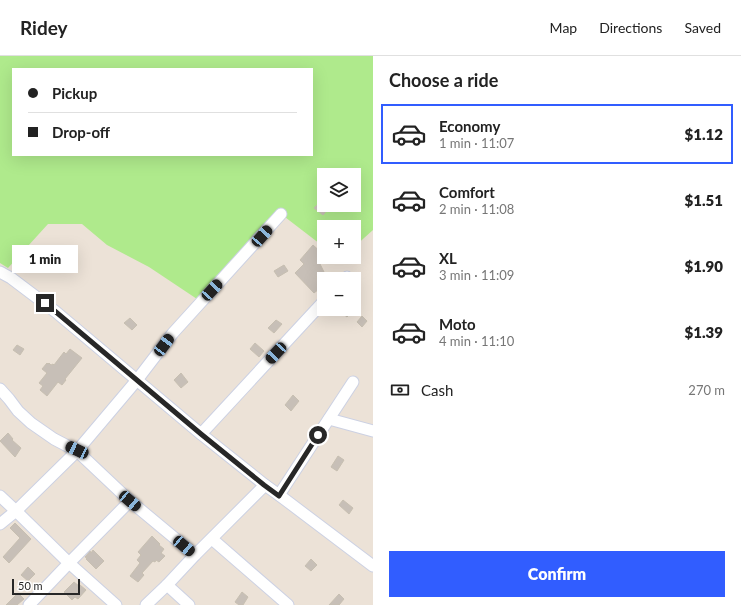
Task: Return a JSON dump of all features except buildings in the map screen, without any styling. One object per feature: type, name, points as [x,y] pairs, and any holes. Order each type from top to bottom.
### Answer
[{"type":"street","points":[[0,524],[77,450],[137,380],[173,333],[281,214]]},
{"type":"street","points":[[0,272],[11,278],[56,312],[264,485],[373,566]]},
{"type":"street","points":[[201,434],[317,309]]},
{"type":"street","points":[[279,496],[353,382]]},
{"type":"street","points":[[0,389],[18,412],[54,439],[77,450],[130,501],[195,555]]},
{"type":"street","points":[[329,419],[373,431]]},
{"type":"street","points":[[146,605],[264,485]]},
{"type":"street","points":[[0,496],[69,563],[116,605]]},
{"type":"street","points":[[29,605],[130,501]]},
{"type":"street","points":[[212,539],[288,605]]},
{"type":"street","points":[[167,585],[190,605]]},
{"type":"green space","points":[[0,56],[373,56],[373,230],[361,241],[361,220],[317,220],[317,242],[281,214],[200,301],[149,267],[107,245],[82,224],[48,224],[8,268],[0,263]]},
{"type":"route","points":[[45,303],[201,434],[279,496],[318,435]]}]
